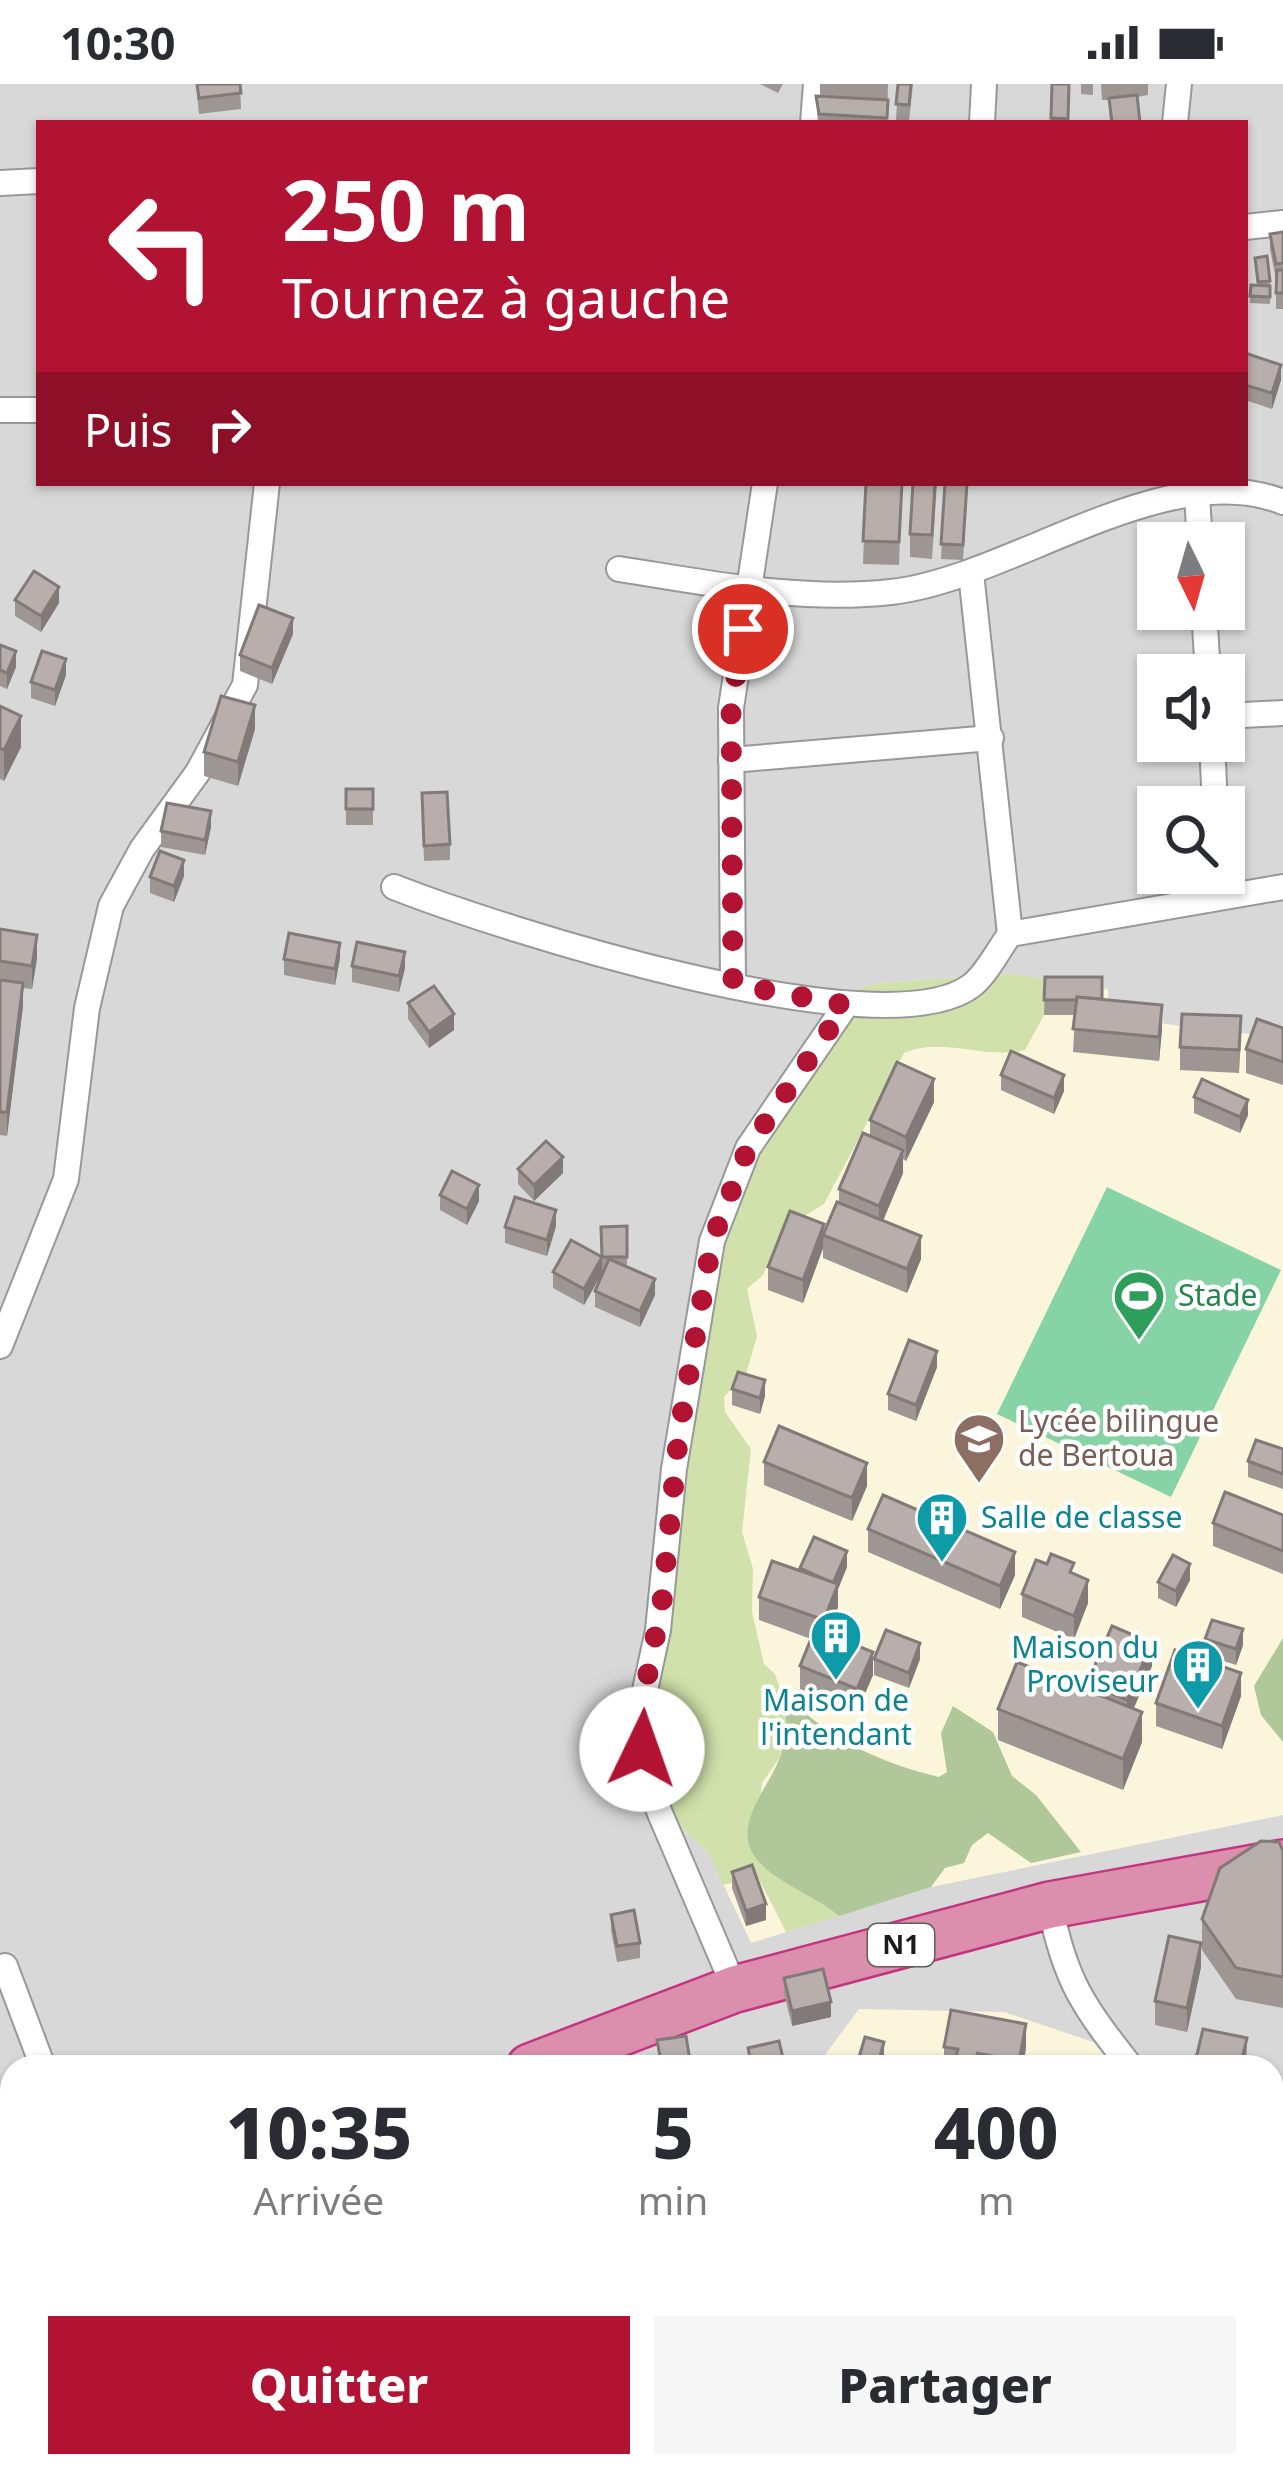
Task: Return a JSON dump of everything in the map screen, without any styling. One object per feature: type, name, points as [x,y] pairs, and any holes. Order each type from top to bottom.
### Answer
[{"type":"highway","name":"N1","points":[[562,2055],[735,1990],[1050,1905],[1283,1863]]},
{"type":"street","points":[[813,120],[816,84]]},
{"type":"street","points":[[982,120],[984,84]]},
{"type":"street","points":[[1175,120],[1179,84]]},
{"type":"street","points":[[0,182],[36,181]]},
{"type":"street","points":[[1248,227],[1283,223]]},
{"type":"street","points":[[0,410],[36,410]]},
{"type":"street","points":[[0,1346],[5,1314],[66,1179],[87,1008],[111,906],[142,849],[198,772],[245,685],[267,486]]},
{"type":"street","points":[[733,984],[731,708],[765,486]]},
{"type":"street","points":[[619,569],[750,590],[816,595],[894,592],[971,573],[1094,520],[1223,486],[1283,502]]},
{"type":"street","points":[[1197,496],[1199,522]]},
{"type":"street","points":[[394,886],[478,920],[733,984],[846,1005],[922,1000],[971,986],[1010,934],[971,573]]},
{"type":"street","points":[[1245,715],[1283,713]]},
{"type":"street","points":[[731,760],[991,738]]},
{"type":"street","points":[[1245,885],[1283,887]]},
{"type":"street","points":[[1010,934],[1108,920],[1187,894]]},
{"type":"street","points":[[735,1990],[659,1811],[642,1749],[642,1704],[658,1630],[679,1432],[712,1241],[748,1148],[846,1005]]},
{"type":"street","points":[[1050,1905],[1061,1964],[1091,2017],[1121,2055]]},
{"type":"street","points":[[5,1966],[38,2055]]},
{"type":"shaded area","points":[[0,84],[1283,84],[1283,2055],[0,2055]]},
{"type":"shaded area","name":"Lycée bilingue de Bertoua","points":[[1011,974],[1108,989],[1109,1017],[1283,1038],[1283,1815],[931,1887],[751,1943],[708,1852],[669,1817],[682,1437],[833,1030],[854,990],[879,983]]},
{"type":"shaded area","points":[[859,2009],[1004,2012],[1102,2045],[1112,2055],[825,2055]]},
{"type":"green space","points":[[1011,974],[1108,989],[1045,993],[1044,1015],[1025,1050],[934,1047],[904,1053],[824,1204],[783,1229],[763,1275],[747,1289],[757,1336],[746,1374],[724,1397],[725,1412],[751,1449],[742,1532],[753,1569],[752,1612],[764,1664],[775,1674],[787,1708],[780,1757],[762,1783],[754,1855],[839,1916],[786,1932],[758,1877],[723,1885],[708,1852],[669,1817],[646,1747],[716,1238],[744,1161],[854,990],[879,983]]},
{"type":"green space","name":"Stade","points":[[1107,1187],[1281,1270],[1171,1497],[997,1414]]},
{"type":"green space","points":[[1283,1638],[1283,1742],[1261,1715],[1254,1686]]},
{"type":"green space","points":[[797,1705],[863,1750],[939,1777],[947,1772],[941,1733],[953,1706],[993,1732],[1012,1776],[1036,1795],[1081,1852],[1031,1863],[988,1833],[972,1845],[964,1863],[945,1868],[931,1887],[839,1916],[761,1864],[748,1836],[754,1808],[781,1754],[787,1708]]},
{"type":"building","points":[[197,84],[240,84],[241,93],[199,98]]},
{"type":"building","points":[[898,84],[911,84],[909,105],[896,104]]},
{"type":"building","points":[[1052,84],[1069,84],[1068,119],[1051,118]]},
{"type":"building","points":[[1137,95],[1140,120],[1112,120],[1109,98]]},
{"type":"building","points":[[816,96],[888,100],[887,118],[819,114]]},
{"type":"building","points":[[1283,232],[1283,263],[1276,264],[1270,234]]},
{"type":"building","points":[[1267,256],[1270,281],[1258,282],[1255,258]]},
{"type":"building","points":[[1277,270],[1283,270],[1283,293],[1276,293]]},
{"type":"building","points":[[1251,285],[1270,286],[1270,297],[1250,296]]},
{"type":"building","points":[[1248,354],[1281,365],[1272,393],[1248,386]]},
{"type":"building","points":[[866,486],[902,486],[899,542],[863,541]]},
{"type":"building","points":[[913,486],[935,486],[932,535],[910,534]]},
{"type":"building","points":[[945,486],[967,486],[963,545],[941,544]]},
{"type":"building","points":[[34,571],[59,587],[41,616],[15,600]]},
{"type":"building","points":[[259,605],[293,618],[272,668],[240,655]]},
{"type":"building","points":[[0,645],[16,651],[7,673],[0,670]]},
{"type":"building","points":[[42,651],[66,659],[55,690],[31,682]]},
{"type":"building","points":[[221,696],[255,705],[238,762],[204,752]]},
{"type":"building","points":[[0,706],[21,716],[4,750],[0,748]]},
{"type":"building","points":[[346,789],[373,789],[373,809],[346,809]]},
{"type":"building","points":[[447,792],[450,844],[424,846],[422,793]]},
{"type":"building","points":[[167,803],[211,811],[205,840],[161,831]]},
{"type":"building","points":[[160,851],[184,860],[174,886],[150,877]]},
{"type":"building","points":[[0,929],[37,935],[32,966],[0,961]]},
{"type":"building","points":[[289,933],[340,943],[335,969],[284,959]]},
{"type":"building","points":[[357,942],[405,952],[399,976],[352,966]]},
{"type":"building","points":[[1045,977],[1102,977],[1102,999],[1044,1000]]},
{"type":"building","points":[[0,980],[23,983],[7,1112],[0,1112]]},
{"type":"building","points":[[434,986],[454,1014],[429,1032],[408,1003]]},
{"type":"building","points":[[1077,997],[1162,1005],[1159,1037],[1073,1029]]},
{"type":"building","points":[[1182,1014],[1241,1016],[1239,1050],[1180,1047]]},
{"type":"building","points":[[1257,1019],[1283,1028],[1283,1062],[1246,1049]]},
{"type":"building","points":[[1011,1051],[1064,1075],[1054,1098],[1001,1075]]},
{"type":"building","points":[[897,1062],[934,1079],[906,1137],[870,1120]]},
{"type":"building","points":[[1202,1079],[1248,1100],[1240,1117],[1194,1097]]},
{"type":"building","points":[[863,1133],[903,1150],[879,1206],[839,1189]]},
{"type":"building","points":[[546,1141],[563,1157],[534,1185],[518,1169]]},
{"type":"building","points":[[452,1171],[479,1185],[467,1209],[440,1195]]},
{"type":"building","points":[[515,1197],[556,1210],[547,1240],[505,1227]]},
{"type":"building","points":[[837,1202],[921,1236],[907,1269],[823,1235]]},
{"type":"building","points":[[790,1211],[824,1224],[803,1280],[768,1267]]},
{"type":"building","points":[[627,1226],[627,1257],[602,1257],[601,1227]]},
{"type":"building","points":[[571,1240],[602,1257],[584,1289],[553,1272]]},
{"type":"building","points":[[609,1259],[655,1279],[640,1311],[595,1291]]},
{"type":"building","points":[[909,1340],[937,1351],[916,1405],[888,1394]]},
{"type":"building","points":[[738,1372],[765,1380],[760,1398],[732,1389]]},
{"type":"building","points":[[779,1426],[867,1463],[852,1498],[764,1462]]},
{"type":"building","points":[[1256,1440],[1283,1449],[1283,1474],[1248,1461]]},
{"type":"building","points":[[1225,1492],[1283,1515],[1283,1551],[1213,1523]]},
{"type":"building","points":[[883,1495],[1015,1552],[1000,1586],[868,1529]]},
{"type":"building","points":[[814,1537],[847,1551],[833,1583],[800,1568]]},
{"type":"building","points":[[1051,1554],[1074,1563],[1070,1572],[1088,1580],[1074,1616],[1022,1594],[1036,1560],[1047,1564]]},
{"type":"building","points":[[1173,1555],[1190,1564],[1176,1591],[1158,1582]]},
{"type":"building","points":[[772,1561],[838,1584],[824,1620],[759,1597]]},
{"type":"building","points":[[1212,1620],[1243,1629],[1236,1649],[1205,1639]]},
{"type":"building","points":[[1112,1626],[1152,1643],[1127,1700],[1087,1683]]},
{"type":"building","points":[[815,1629],[873,1652],[857,1689],[800,1666]]},
{"type":"building","points":[[886,1630],[920,1643],[909,1673],[874,1659]]},
{"type":"building","points":[[1175,1650],[1241,1673],[1222,1726],[1156,1703]]},
{"type":"building","points":[[1017,1662],[1142,1712],[1123,1759],[998,1709]]},
{"type":"building","points":[[1261,1841],[1279,1842],[1283,1851],[1283,1977],[1236,1968],[1202,1919],[1220,1868]]},
{"type":"building","points":[[752,1865],[766,1904],[746,1911],[732,1872]]},
{"type":"building","points":[[634,1910],[640,1943],[617,1946],[611,1915]]},
{"type":"building","points":[[1169,1936],[1201,1943],[1187,2008],[1155,2001]]},
{"type":"building","points":[[823,1969],[831,2002],[792,2011],[784,1978]]},
{"type":"building","points":[[951,2010],[1026,2024],[1020,2055],[956,2055],[958,2049],[944,2047]]},
{"type":"building","points":[[1203,2029],[1247,2038],[1243,2055],[1197,2055]]},
{"type":"building","points":[[686,2036],[689,2055],[660,2055],[657,2040]]},
{"type":"building","points":[[865,2037],[884,2042],[880,2055],[860,2055]]},
{"type":"building","points":[[779,2041],[782,2055],[749,2055],[748,2048]]},
{"type":"place","name":"Stade","points":[[1139,1342]]},
{"type":"place","name":"Lycée bilingue de Bertoua","points":[[979,1485]]},
{"type":"place","name":"Salle de classe","points":[[942,1564]]},
{"type":"place","name":"Maison de l'intendant","points":[[836,1682]]},
{"type":"place","name":"Maison du Proviseur","points":[[1198,1711]]},
{"type":"route","points":[[642,1749],[642,1704],[662,1602],[684,1394],[712,1241],[748,1148],[846,1005],[733,984],[731,708],[743,629]]}]
